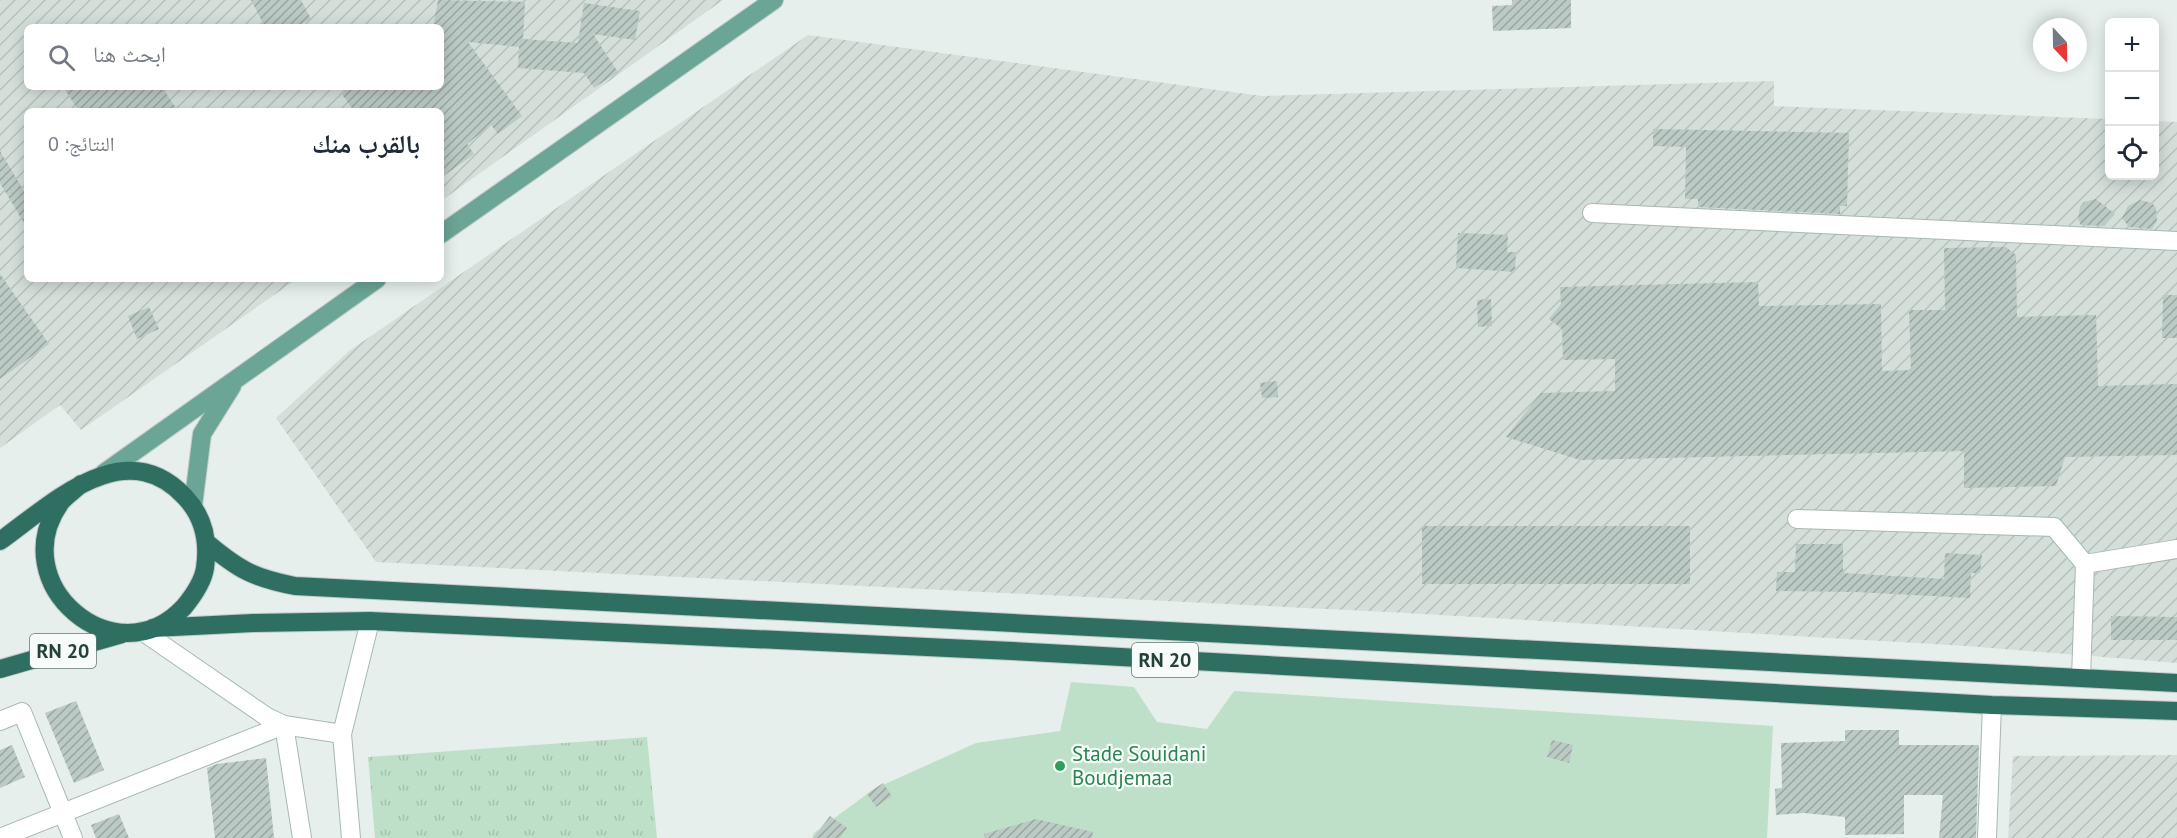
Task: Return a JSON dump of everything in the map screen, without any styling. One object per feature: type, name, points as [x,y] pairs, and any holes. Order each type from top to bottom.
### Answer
[{"type":"highway","points":[[0,541],[81,484],[104,473],[129,470],[154,475],[176,487],[193,506],[203,524],[207,543],[205,570],[194,595],[176,615],[140,630],[100,628],[77,616],[59,597],[48,574],[45,549],[50,524],[62,501],[81,484]]},
{"type":"highway","name":"RN 20","points":[[207,543],[232,564],[260,579],[295,586],[2177,683]]},
{"type":"highway","name":"RN 20","points":[[0,669],[140,630],[370,621],[1024,652],[1992,705],[2177,711]]},
{"type":"main road","points":[[444,232],[774,0]]},
{"type":"main road","points":[[104,473],[373,282]]},
{"type":"main road","points":[[193,506],[202,434],[238,376]]},
{"type":"street","points":[[1593,213],[2177,241]]},
{"type":"street","points":[[1797,519],[2054,527],[2085,564],[2081,678]]},
{"type":"street","points":[[2085,564],[2177,549]]},
{"type":"street","points":[[351,838],[342,734],[370,621]]},
{"type":"street","points":[[140,630],[257,711],[284,724],[342,734]]},
{"type":"street","points":[[1987,838],[1992,705]]},
{"type":"street","points":[[0,721],[22,712],[73,838]]},
{"type":"street","points":[[0,838],[284,724]]},
{"type":"street","points":[[284,724],[302,838]]},
{"type":"shaded area","points":[[0,0],[723,0],[444,199],[444,108],[24,108],[24,282],[293,282],[81,430],[60,405],[0,448]]},
{"type":"shaded area","points":[[808,35],[1262,96],[1774,81],[1774,106],[2105,119],[2105,180],[2159,180],[2159,121],[2177,122],[2177,663],[1967,646],[1388,612],[376,562],[276,418],[349,351]]},
{"type":"shaded area","points":[[2177,755],[2177,838],[2008,838],[2013,756]]},
{"type":"green space","points":[[1071,682],[1134,687],[1157,722],[1207,729],[1234,691],[1773,726],[1767,838],[812,838],[814,833],[874,789],[976,743],[1060,731]]},
{"type":"green space","points":[[647,737],[657,838],[375,838],[368,757]]},
{"type":"building","points":[[251,0],[301,0],[311,19],[302,24],[263,24]]},
{"type":"building","points":[[438,0],[525,2],[523,39],[578,43],[584,3],[640,11],[635,40],[593,34],[618,72],[594,88],[584,73],[518,68],[519,47],[468,42],[522,116],[498,134],[491,125],[467,144],[474,154],[444,176],[444,108],[352,108],[341,93],[345,90],[444,90],[444,24],[434,24]]},
{"type":"building","points":[[1512,0],[1571,0],[1571,28],[1493,31],[1492,6],[1512,5]]},
{"type":"building","points":[[65,90],[164,90],[176,108],[77,108]]},
{"type":"building","points":[[1653,129],[1849,133],[1847,206],[1840,206],[1840,214],[1698,207],[1698,199],[1685,199],[1686,147],[1653,146]]},
{"type":"building","points":[[0,151],[24,191],[24,223],[0,183]]},
{"type":"building","points":[[2096,199],[2115,214],[2104,226],[2081,225],[2078,219],[2080,207],[2084,202]]},
{"type":"building","points":[[2140,200],[2152,203],[2156,208],[2157,221],[2152,229],[2129,227],[2122,218],[2128,206]]},
{"type":"building","points":[[1458,233],[1508,235],[1507,252],[1516,252],[1515,272],[1456,268]]},
{"type":"building","points":[[2006,247],[2016,255],[2017,317],[2096,315],[2098,386],[2177,384],[2177,455],[2065,457],[2056,486],[1964,488],[1964,451],[1580,460],[1506,437],[1541,393],[1615,391],[1615,359],[1563,360],[1562,329],[1549,319],[1561,304],[1560,287],[1758,282],[1759,306],[1881,304],[1882,371],[1911,370],[1909,310],[1945,310],[1944,248]]},
{"type":"building","points":[[0,274],[49,344],[0,379]]},
{"type":"building","points":[[2163,295],[2177,295],[2177,338],[2162,338]]},
{"type":"building","points":[[1491,299],[1492,326],[1478,327],[1477,300]]},
{"type":"building","points":[[149,307],[159,329],[137,339],[128,316]]},
{"type":"building","points":[[1277,381],[1278,397],[1262,398],[1260,383]]},
{"type":"building","points":[[1422,526],[1690,526],[1690,584],[1422,584]]},
{"type":"building","points":[[1796,544],[1843,544],[1843,573],[1944,579],[1945,553],[1982,555],[1980,573],[1971,573],[1970,598],[1855,592],[1776,591],[1777,572],[1795,572]]},
{"type":"building","points":[[2111,616],[2177,617],[2177,640],[2111,640]]},
{"type":"building","points":[[76,701],[104,770],[74,783],[45,713]]},
{"type":"building","points":[[1845,730],[1899,730],[1899,745],[1979,745],[1976,838],[1939,838],[1943,795],[1904,795],[1904,834],[1845,835],[1845,817],[1804,813],[1776,815],[1775,789],[1782,788],[1781,743],[1845,741]]},
{"type":"building","points":[[1552,740],[1573,745],[1569,763],[1547,757]]},
{"type":"building","points":[[12,745],[25,777],[0,788],[0,750]]},
{"type":"building","points":[[266,758],[274,838],[215,838],[207,768],[217,764]]},
{"type":"building","points":[[883,783],[892,796],[876,807],[867,794]]},
{"type":"building","points":[[119,814],[129,838],[96,838],[91,825]]},
{"type":"building","points":[[830,816],[847,828],[840,838],[813,838]]},
{"type":"building","points":[[1036,819],[1093,832],[1092,838],[984,838],[984,834]]},
{"type":"place","name":"Stade Souidani Boudjemaa","points":[[1060,766]]}]
